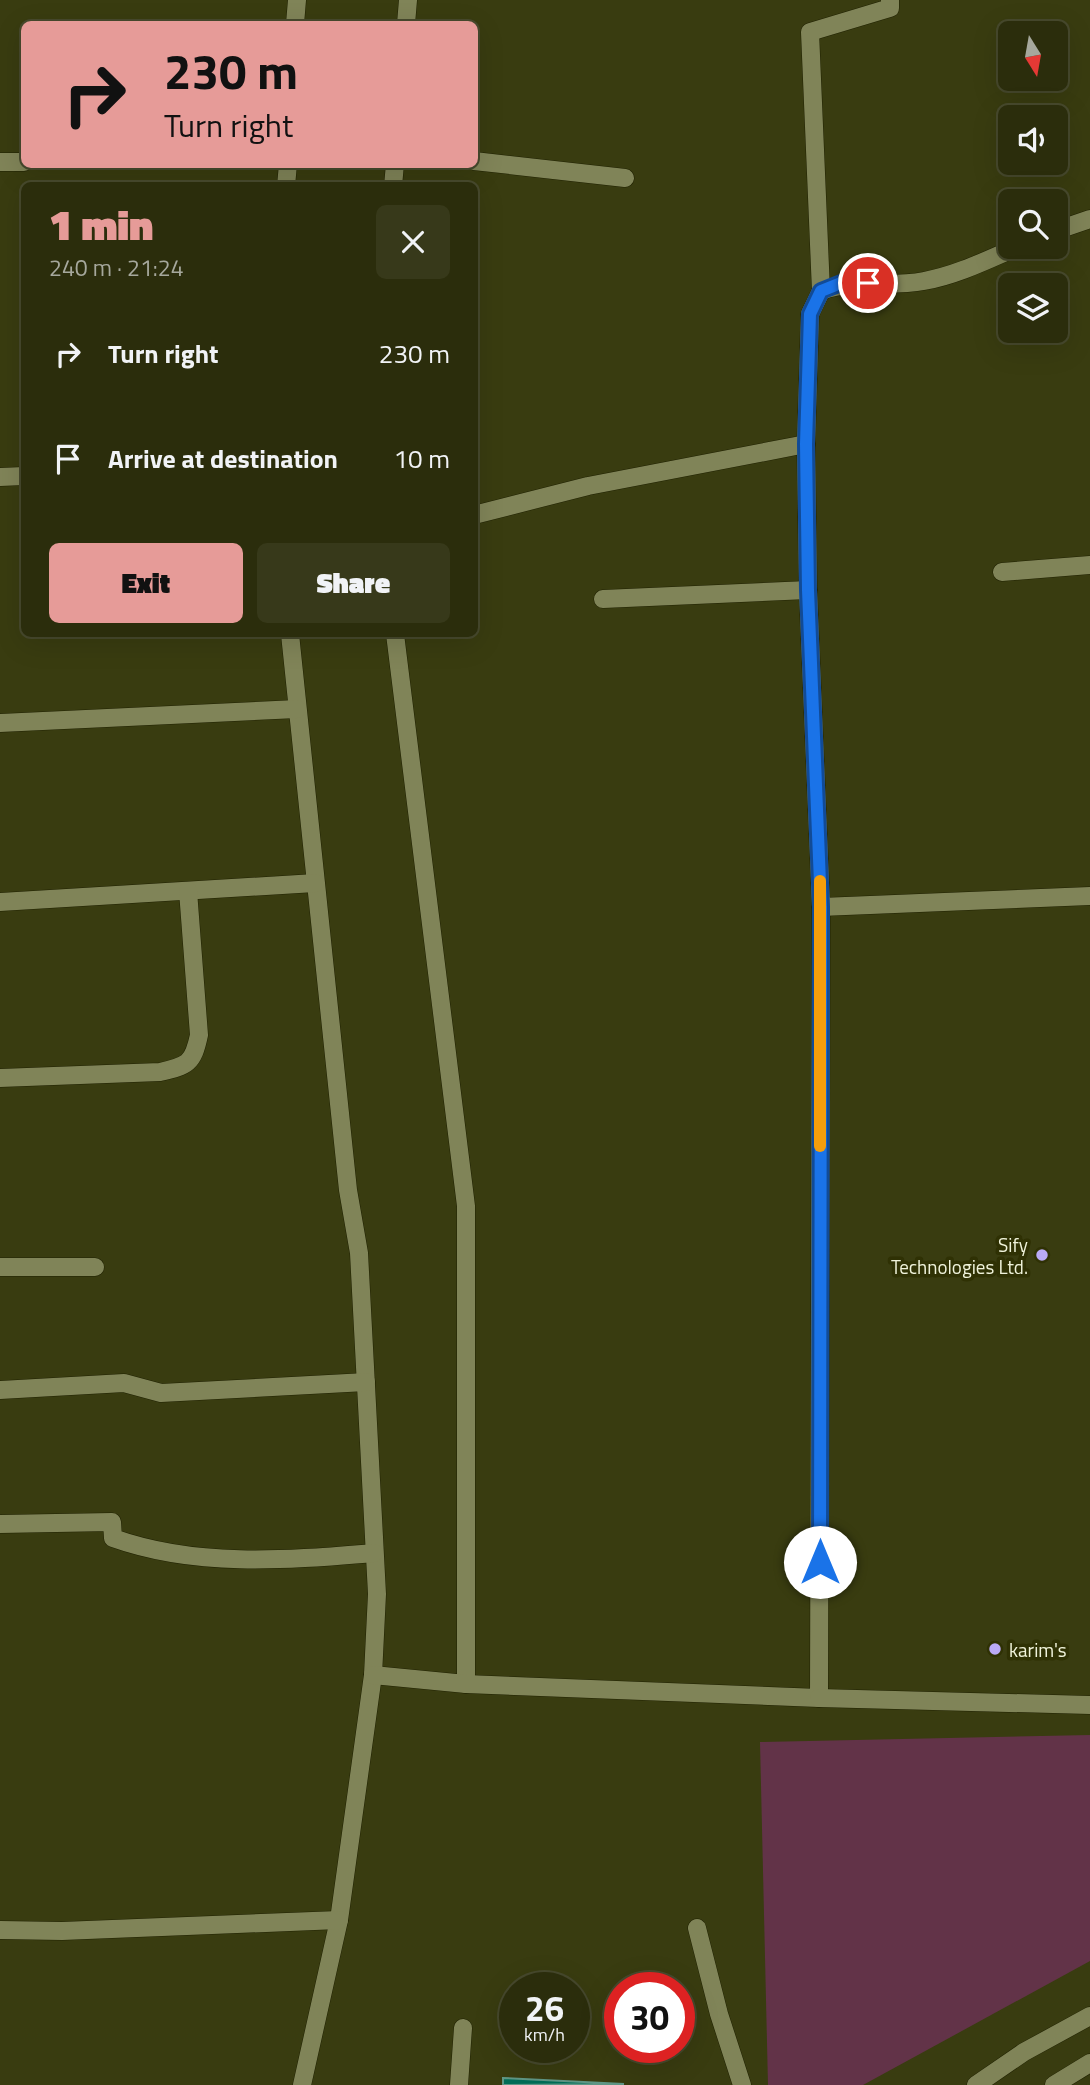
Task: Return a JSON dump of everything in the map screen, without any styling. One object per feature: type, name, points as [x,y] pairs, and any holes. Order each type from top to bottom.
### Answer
[{"type":"street","points":[[295,21],[297,0]]},
{"type":"street","points":[[406,21],[408,0]]},
{"type":"street","points":[[819,1698],[821,907],[808,590],[806,444],[810,314],[821,291],[810,32],[890,8],[890,0]]},
{"type":"street","points":[[478,161],[625,178]]},
{"type":"street","points":[[0,162],[21,162]]},
{"type":"street","points":[[1068,227],[1090,219]]},
{"type":"street","points":[[821,291],[841,283],[922,282],[953,274],[998,255]]},
{"type":"street","points":[[478,514],[588,486],[806,444]]},
{"type":"street","points":[[0,477],[21,477]]},
{"type":"street","points":[[1002,572],[1090,565]]},
{"type":"street","points":[[603,599],[808,590]]},
{"type":"street","points":[[290,637],[348,1190],[359,1254],[377,1594],[373,1675],[339,1920],[302,2085]]},
{"type":"street","points":[[396,637],[466,1206],[466,1684]]},
{"type":"street","points":[[0,723],[298,709]]},
{"type":"street","points":[[0,902],[315,883]]},
{"type":"street","points":[[0,1078],[160,1072],[184,1067],[196,1052],[199,1035],[188,891]]},
{"type":"street","points":[[821,907],[1090,895]]},
{"type":"street","points":[[0,1267],[95,1267]]},
{"type":"street","points":[[0,1390],[124,1383],[161,1393],[366,1382]]},
{"type":"street","points":[[0,1524],[112,1522],[113,1538],[147,1550],[180,1556],[279,1561],[374,1553]]},
{"type":"street","points":[[373,1675],[466,1684],[819,1698],[1090,1705]]},
{"type":"street","points":[[0,1930],[62,1931],[339,1920]]},
{"type":"street","points":[[696,1928],[719,2014],[742,2085]]},
{"type":"street","points":[[976,2085],[1024,2052],[1090,2016]]},
{"type":"street","points":[[458,2085],[463,2028]]},
{"type":"street","points":[[1054,2085],[1090,2063]]},
{"type":"shaded area","points":[[1090,1735],[1090,1961],[863,2085],[768,2085],[760,1742]]},
{"type":"building","points":[[503,2078],[624,2084],[503,2085]]},
{"type":"slow traffic","points":[[820,881],[820,1146]]},
{"type":"place","name":"Sify Technologies Ltd.","points":[[1042,1255]]},
{"type":"place","name":"karim's","points":[[995,1649]]},
{"type":"route","points":[[820,1562],[821,907],[808,590],[806,444],[810,314],[821,291],[841,283],[868,283]]}]
